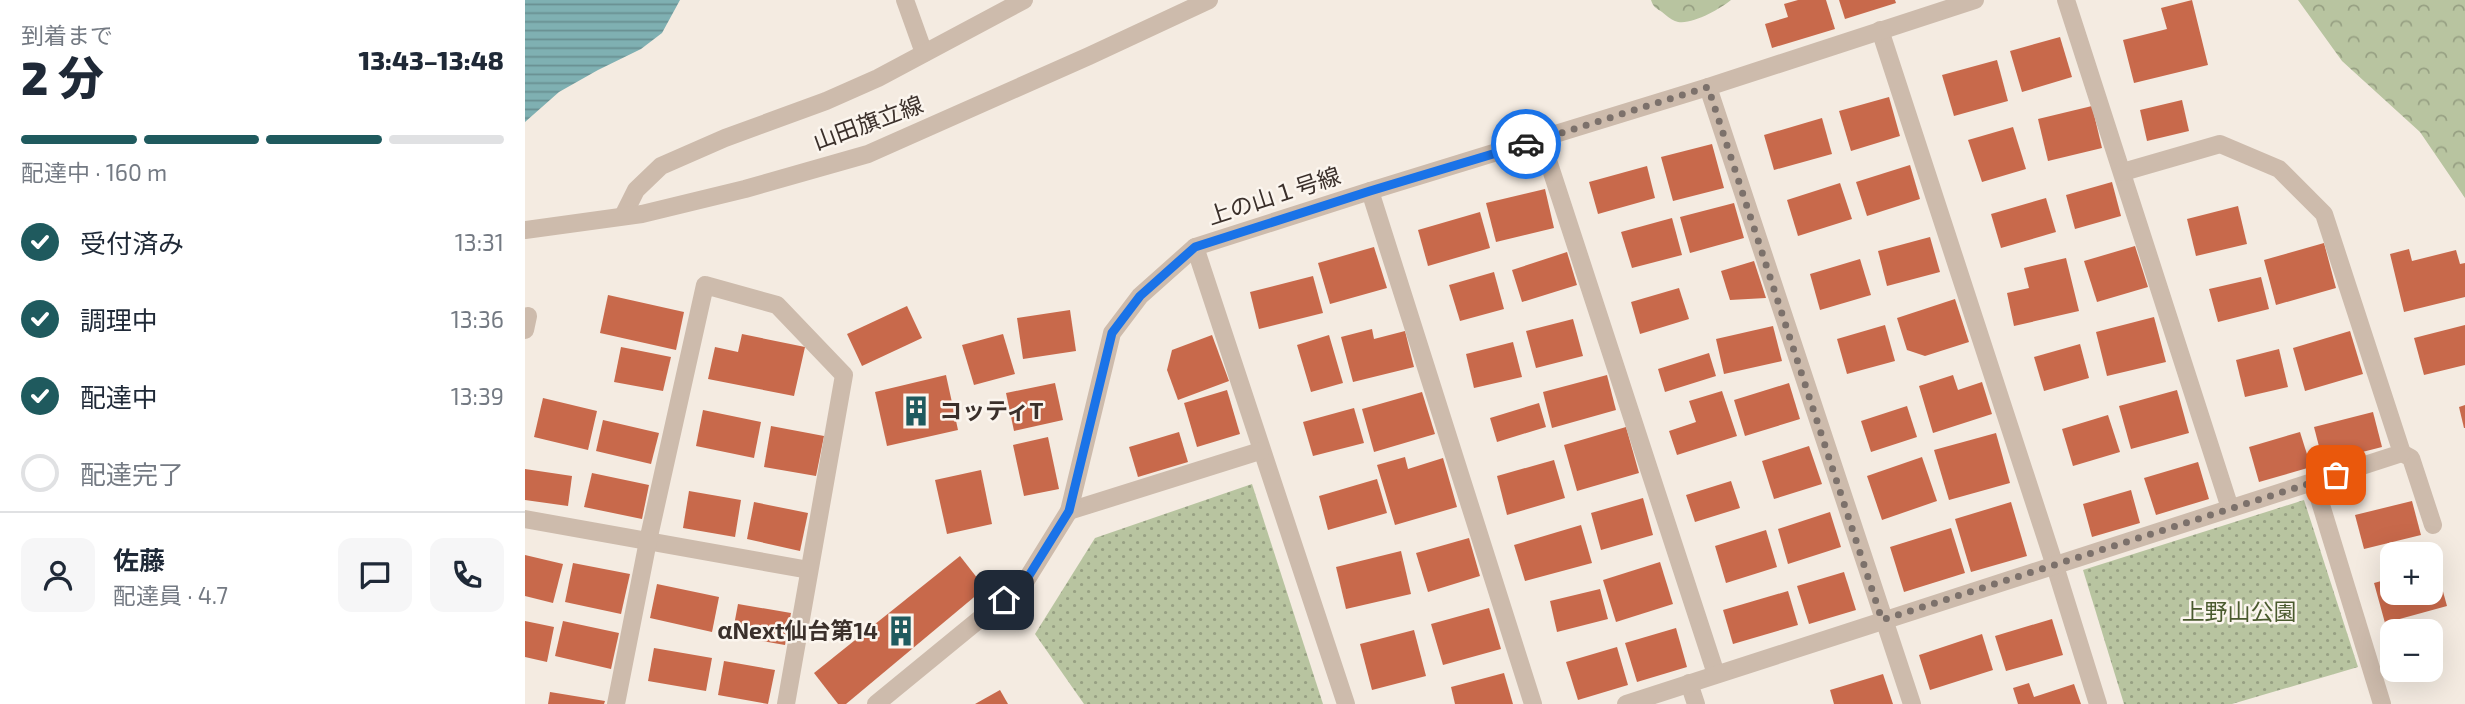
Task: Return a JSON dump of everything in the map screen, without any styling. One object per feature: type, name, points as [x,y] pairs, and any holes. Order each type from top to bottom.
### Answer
[{"type":"street","points":[[905,0],[924,53]]},
{"type":"street","points":[[623,216],[636,190],[661,166],[878,78],[1024,0]]},
{"type":"street","name":"山田旗立線","points":[[525,230],[642,214],[745,189],[868,154],[1209,0]]},
{"type":"street","name":"上の山１号線","points":[[876,704],[1025,582],[1069,511],[1112,333],[1140,296],[1195,247],[1708,87],[1975,0]]},
{"type":"street","points":[[2066,0],[2230,508]]},
{"type":"street","points":[[1881,30],[2098,704]]},
{"type":"street","points":[[1708,87],[1882,620],[1912,704]]},
{"type":"street","points":[[1541,139],[1716,674]]},
{"type":"street","points":[[2123,172],[2220,144],[2279,169],[2324,214],[2402,453],[2411,458],[2433,525]]},
{"type":"street","points":[[1370,191],[1533,704]]},
{"type":"street","points":[[1195,247],[1260,452],[1346,704]]},
{"type":"street","points":[[616,704],[648,541],[705,285],[777,305],[844,375],[786,704]]},
{"type":"street","points":[[1069,511],[1260,452]]},
{"type":"street","points":[[1626,704],[2402,453]]},
{"type":"street","points":[[2314,482],[2382,704]]},
{"type":"street","points":[[525,519],[810,570]]},
{"type":"street","points":[[1689,683],[1696,704]]},
{"type":"green space","points":[[1651,0],[1731,0],[1704,16],[1681,22],[1673,20],[1656,8]]},
{"type":"green space","points":[[2298,0],[2465,0],[2465,198],[2420,132],[2342,61]]},
{"type":"green space","points":[[1252,484],[1323,704],[1084,704],[1035,634],[1095,538]]},
{"type":"green space","name":"上野山公園","points":[[2304,500],[2358,667],[2232,704],[2124,704],[2083,570]]},
{"type":"water","points":[[525,0],[680,0],[662,33],[641,49],[559,92],[525,122]]},
{"type":"building","points":[[1798,0],[1826,0],[1835,29],[1772,48],[1765,24],[1788,17],[1784,4]]},
{"type":"building","points":[[1839,0],[1895,0],[1896,3],[1845,19]]},
{"type":"building","points":[[2192,0],[2208,65],[2134,83],[2123,40],[2167,29],[2161,8]]},
{"type":"building","points":[[2060,37],[2072,77],[2022,92],[2010,51]]},
{"type":"building","points":[[1997,60],[2008,101],[1954,116],[1942,75]]},
{"type":"building","points":[[1889,97],[1900,136],[1851,151],[1839,111]]},
{"type":"building","points":[[2182,100],[2189,131],[2147,141],[2140,110]]},
{"type":"building","points":[[2092,106],[2102,148],[2048,161],[2038,119]]},
{"type":"building","points":[[1822,118],[1832,154],[1774,170],[1764,135]]},
{"type":"building","points":[[2013,127],[2026,169],[1982,182],[1968,140]]},
{"type":"building","points":[[1712,144],[1724,188],[1673,201],[1661,157]]},
{"type":"building","points":[[1910,165],[1920,199],[1867,216],[1856,182]]},
{"type":"building","points":[[1647,166],[1655,198],[1598,214],[1589,182]]},
{"type":"building","points":[[2112,182],[2121,216],[2075,229],[2066,195]]},
{"type":"building","points":[[1840,183],[1852,219],[1798,236],[1787,200]]},
{"type":"building","points":[[1545,189],[1554,228],[1496,242],[1486,203]]},
{"type":"building","points":[[2046,198],[2056,232],[2001,248],[1991,214]]},
{"type":"building","points":[[1734,203],[1744,238],[1690,253],[1680,217]]},
{"type":"building","points":[[2238,206],[2247,244],[2196,256],[2187,219]]},
{"type":"building","points":[[1480,212],[1490,248],[1428,266],[1418,230]]},
{"type":"building","points":[[1672,218],[1682,255],[1632,268],[1621,232]]},
{"type":"building","points":[[1930,237],[1940,272],[1887,286],[1878,251]]},
{"type":"building","points":[[2324,243],[2336,288],[2276,305],[2264,260]]},
{"type":"building","points":[[2135,246],[2148,287],[2097,302],[2084,261]]},
{"type":"building","points":[[1374,247],[1387,288],[1330,304],[1318,263]]},
{"type":"building","points":[[2409,249],[2412,261],[2456,250],[2460,264],[2465,263],[2465,297],[2404,312],[2390,254]]},
{"type":"building","points":[[1567,252],[1577,285],[1522,302],[1512,270]]},
{"type":"building","points":[[2066,258],[2079,311],[2014,326],[2007,293],[2029,288],[2024,268]]},
{"type":"building","points":[[1860,259],[1871,295],[1820,310],[1810,274]]},
{"type":"building","points":[[1754,261],[1766,298],[1730,300],[1721,271]]},
{"type":"building","points":[[1494,272],[1504,309],[1460,321],[1449,285]]},
{"type":"building","points":[[1313,276],[1323,313],[1259,329],[1250,292]]},
{"type":"building","points":[[2261,277],[2269,309],[2218,322],[2209,289]]},
{"type":"building","points":[[1679,288],[1689,319],[1640,334],[1631,302]]},
{"type":"building","points":[[608,295],[684,312],[676,350],[600,333]]},
{"type":"building","points":[[1955,299],[1969,342],[1925,356],[1907,350],[1897,318]]},
{"type":"building","points":[[907,306],[922,338],[862,366],[847,334]]},
{"type":"building","points":[[1070,310],[1076,351],[1023,359],[1017,318]]},
{"type":"building","points":[[2154,317],[2166,362],[2107,376],[2096,332]]},
{"type":"building","points":[[1573,319],[1583,356],[1536,368],[1526,331]]},
{"type":"building","points":[[1885,325],[1895,361],[1847,374],[1837,339]]},
{"type":"building","points":[[2465,325],[2465,365],[2424,375],[2414,338]]},
{"type":"building","points":[[1773,326],[1782,361],[1724,374],[1716,339]]},
{"type":"building","points":[[1372,329],[1374,339],[1405,331],[1414,367],[1353,382],[1341,337]]},
{"type":"building","points":[[2350,331],[2363,374],[2305,391],[2293,348]]},
{"type":"building","points":[[742,334],[805,347],[794,396],[708,379],[715,347],[738,352]]},
{"type":"building","points":[[1003,334],[1015,374],[974,385],[962,345]]},
{"type":"building","points":[[1212,335],[1229,381],[1178,400],[1167,370],[1172,350]]},
{"type":"building","points":[[1329,335],[1343,383],[1311,392],[1297,345]]},
{"type":"building","points":[[1513,342],[1522,377],[1474,388],[1466,354]]},
{"type":"building","points":[[2080,344],[2089,378],[2044,391],[2034,357]]},
{"type":"building","points":[[621,347],[671,357],[663,391],[614,382]]},
{"type":"building","points":[[2279,349],[2288,387],[2245,397],[2236,360]]},
{"type":"building","points":[[1709,353],[1716,376],[1665,392],[1658,369]]},
{"type":"building","name":"コッティT","points":[[946,375],[958,430],[887,446],[875,392]]},
{"type":"building","points":[[1607,375],[1616,410],[1552,428],[1543,392]]},
{"type":"building","points":[[1953,375],[1958,390],[1982,382],[1992,414],[1933,433],[1919,386]]},
{"type":"building","points":[[1055,383],[1063,420],[1014,431],[1006,393]]},
{"type":"building","points":[[1789,383],[1800,419],[1745,436],[1734,400]]},
{"type":"building","points":[[1227,390],[1240,434],[1197,447],[1184,403]]},
{"type":"building","points":[[2177,390],[2189,433],[2131,449],[2119,406]]},
{"type":"building","points":[[1722,391],[1737,436],[1677,455],[1669,431],[1696,422],[1689,401]]},
{"type":"building","points":[[1422,392],[1435,434],[1374,452],[1362,409]]},
{"type":"building","points":[[543,398],[597,411],[588,450],[534,437]]},
{"type":"building","points":[[1539,403],[1546,427],[1497,442],[1490,418]]},
{"type":"building","points":[[2465,405],[2465,428],[2464,428],[2459,407]]},
{"type":"building","points":[[1907,406],[1917,437],[1871,452],[1861,421]]},
{"type":"building","points":[[1354,408],[1364,443],[1313,456],[1303,422]]},
{"type":"building","points":[[703,410],[761,422],[754,458],[696,446]]},
{"type":"building","points":[[2373,412],[2382,447],[2323,462],[2314,427]]},
{"type":"building","points":[[2108,415],[2120,452],[2073,466],[2062,429]]},
{"type":"building","points":[[603,420],[659,433],[651,464],[596,451]]},
{"type":"building","points":[[771,426],[824,436],[816,476],[764,467]]},
{"type":"building","points":[[1626,427],[1639,473],[1577,491],[1564,445]]},
{"type":"building","points":[[1179,432],[1188,462],[1138,477],[1129,447]]},
{"type":"building","points":[[2300,432],[2311,467],[2259,482],[2249,447]]},
{"type":"building","points":[[1996,433],[2010,483],[1949,500],[1934,450]]},
{"type":"building","points":[[1048,437],[1059,489],[1024,496],[1013,445]]},
{"type":"building","points":[[1809,446],[1822,484],[1774,499],[1762,461]]},
{"type":"building","points":[[1405,457],[1408,469],[1443,458],[1457,507],[1395,525],[1377,465]]},
{"type":"building","points":[[1922,457],[1937,501],[1882,520],[1867,476]]},
{"type":"building","points":[[1554,460],[1565,498],[1507,515],[1497,476]]},
{"type":"building","points":[[2198,462],[2209,499],[2156,515],[2144,478]]},
{"type":"building","points":[[525,469],[572,476],[568,506],[525,500]]},
{"type":"building","points":[[981,470],[992,524],[947,534],[935,480]]},
{"type":"building","points":[[592,473],[649,485],[642,519],[584,507]]},
{"type":"building","points":[[1377,479],[1387,513],[1328,530],[1319,496]]},
{"type":"building","points":[[1731,481],[1740,508],[1695,522],[1686,495]]},
{"type":"building","points":[[2131,490],[2140,523],[2092,537],[2083,504]]},
{"type":"building","points":[[689,491],[741,500],[735,537],[683,528]]},
{"type":"building","points":[[1643,498],[1653,535],[1601,550],[1591,513]]},
{"type":"building","points":[[2412,501],[2421,535],[2392,542],[2380,542],[2380,545],[2364,549],[2355,515]]},
{"type":"building","points":[[754,502],[808,513],[800,551],[747,539]]},
{"type":"building","points":[[2011,502],[2027,556],[1971,572],[1955,519]]},
{"type":"building","points":[[1830,512],[1841,547],[1788,564],[1778,529]]},
{"type":"building","points":[[1581,525],[1592,563],[1525,581],[1514,545]]},
{"type":"building","points":[[1951,528],[1965,573],[1904,592],[1890,547]]},
{"type":"building","points":[[1766,530],[1777,567],[1726,583],[1715,546]]},
{"type":"building","points":[[1469,538],[1480,576],[1428,592],[1416,553]]},
{"type":"building","points":[[1401,551],[1411,594],[1346,609],[1336,567]]},
{"type":"building","points":[[525,555],[563,564],[553,603],[525,596]]},
{"type":"building","name":"αNext仙台第14","points":[[960,556],[985,588],[846,704],[838,704],[814,673]]},
{"type":"building","points":[[1660,562],[1673,604],[1616,622],[1603,580]]},
{"type":"building","points":[[573,563],[630,574],[621,614],[565,602]]},
{"type":"building","points":[[1844,572],[1856,610],[1809,624],[1797,586]]},
{"type":"building","points":[[2380,581],[2380,605],[2374,583]]},
{"type":"building","points":[[657,584],[719,597],[712,632],[650,618]]},
{"type":"building","points":[[1600,589],[1608,619],[1557,632],[1550,601]]},
{"type":"building","points":[[1788,591],[1798,625],[1733,644],[1723,610]]},
{"type":"building","points":[[2443,591],[2447,606],[2400,619],[2384,619],[2380,605],[2443,605]]},
{"type":"building","points":[[738,604],[791,613],[785,645],[732,636]]},
{"type":"building","points":[[1489,608],[1501,649],[1443,665],[1431,624]]},
{"type":"building","points":[[2052,619],[2063,655],[2006,671],[1995,636]]},
{"type":"building","points":[[525,621],[554,627],[547,662],[525,657]]},
{"type":"building","points":[[563,621],[619,633],[611,669],[555,656]]},
{"type":"building","points":[[1676,628],[1687,667],[1637,682],[1625,643]]},
{"type":"building","points":[[1414,630],[1426,676],[1372,690],[1360,644]]},
{"type":"building","points":[[1982,634],[1993,670],[1930,690],[1919,655]]},
{"type":"building","points":[[1617,647],[1628,685],[1578,700],[1566,662]]},
{"type":"building","points":[[654,648],[712,658],[706,691],[648,681]]},
{"type":"building","points":[[724,661],[775,670],[768,704],[718,695]]},
{"type":"building","points":[[1504,673],[1513,704],[1455,704],[1451,687]]},
{"type":"building","points":[[1883,674],[1893,704],[1834,704],[1830,690]]},
{"type":"building","points":[[2029,683],[2034,697],[2074,684],[2081,704],[2018,704],[2013,688]]},
{"type":"building","points":[[1000,690],[1008,704],[975,704]]},
{"type":"building","points":[[550,692],[605,701],[604,704],[548,704]]},
{"type":"way so far","points":[[1526,144],[1708,87],[1882,620],[2336,475]]},
{"type":"place","name":"コッティT","points":[[916,411]]},
{"type":"place","name":"αNext仙台第14","points":[[901,631]]},
{"type":"route","points":[[1004,600],[1025,582],[1069,511],[1112,333],[1140,296],[1195,247],[1526,144]]}]
